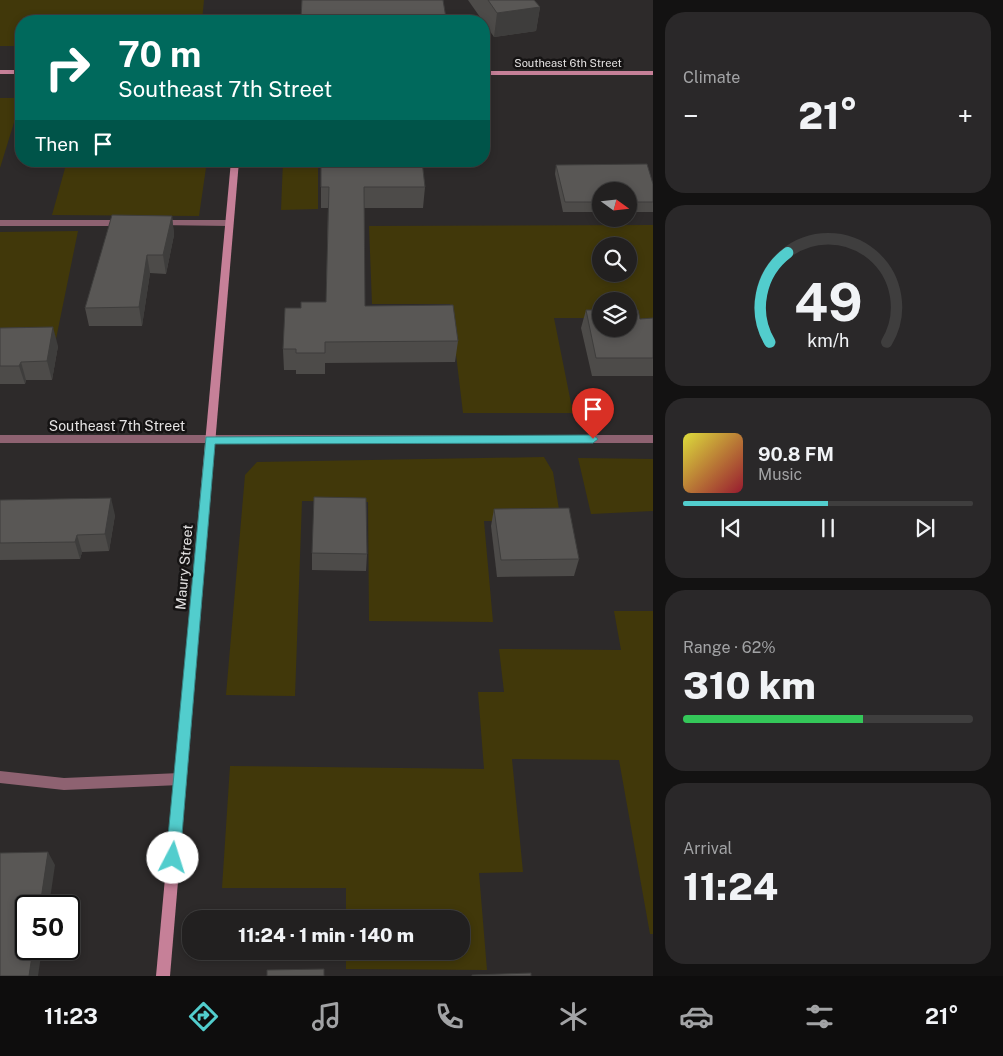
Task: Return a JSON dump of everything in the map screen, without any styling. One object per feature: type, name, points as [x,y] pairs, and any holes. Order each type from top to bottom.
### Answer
[{"type":"main road","points":[[0,72],[15,72]]},
{"type":"main road","name":"Southeast 6th Street","points":[[490,73],[653,73]]},
{"type":"main road","name":"Maury Street","points":[[163,976],[234,167]]},
{"type":"street","points":[[0,223],[129,223]]},
{"type":"street","points":[[149,223],[229,223]]},
{"type":"street","name":"Southeast 7th Street","points":[[0,439],[653,439]]},
{"type":"street","points":[[0,777],[64,784],[180,778]]},
{"type":"shaded area","points":[[0,0],[204,0],[203,15],[15,15],[15,46],[0,46]]},
{"type":"shaded area","points":[[0,98],[15,98],[15,119],[0,168]]},
{"type":"shaded area","points":[[65,167],[206,167],[199,216],[52,215]]},
{"type":"shaded area","points":[[283,167],[318,167],[318,209],[281,210]]},
{"type":"shaded area","points":[[592,225],[592,228],[638,228],[638,225],[653,225],[653,325],[637,320],[637,292],[592,292],[592,318],[554,318],[573,413],[463,413],[450,304],[372,304],[369,226]]},
{"type":"shaded area","points":[[78,231],[56,339],[0,339],[0,232]]},
{"type":"shaded area","points":[[544,457],[553,472],[561,522],[484,521],[493,622],[369,621],[368,502],[302,501],[295,696],[226,695],[245,475],[257,462]]},
{"type":"shaded area","points":[[578,458],[653,459],[653,511],[591,514]]},
{"type":"shaded area","points":[[614,611],[653,611],[653,934],[650,934],[619,760],[512,759],[523,872],[479,873],[487,970],[346,969],[346,960],[470,960],[470,910],[346,910],[346,888],[222,888],[230,766],[484,769],[478,692],[504,692],[499,649],[621,650]]},
{"type":"building","points":[[302,0],[443,0],[446,15],[301,15]]},
{"type":"building","points":[[488,0],[534,0],[540,7],[497,13]]},
{"type":"building","points":[[647,164],[653,184],[653,202],[638,202],[638,182],[592,182],[592,202],[565,202],[556,165]]},
{"type":"building","points":[[321,167],[423,167],[425,187],[364,187],[365,306],[453,305],[458,341],[325,342],[325,353],[296,353],[296,349],[283,349],[285,308],[301,308],[301,302],[326,302],[329,187],[321,187]]},
{"type":"building","points":[[112,215],[172,216],[163,255],[147,255],[139,307],[85,308]]},
{"type":"building","points":[[586,310],[592,310],[592,337],[637,337],[637,310],[640,319],[653,318],[653,358],[596,358]]},
{"type":"building","points":[[53,327],[47,361],[21,362],[19,366],[0,366],[0,328]]},
{"type":"building","points":[[314,497],[366,498],[367,554],[312,553]]},
{"type":"building","points":[[111,498],[105,534],[77,535],[75,542],[0,543],[0,500]]},
{"type":"building","points":[[569,508],[579,559],[501,560],[494,509]]},
{"type":"building","points":[[48,852],[42,895],[15,895],[15,960],[31,960],[29,976],[0,976],[0,853]]},
{"type":"building","points":[[324,969],[324,976],[267,976],[267,970]]},
{"type":"building","points":[[531,973],[531,976],[472,976],[472,975]]},
{"type":"route","points":[[173,858],[210,440],[593,439]]}]
